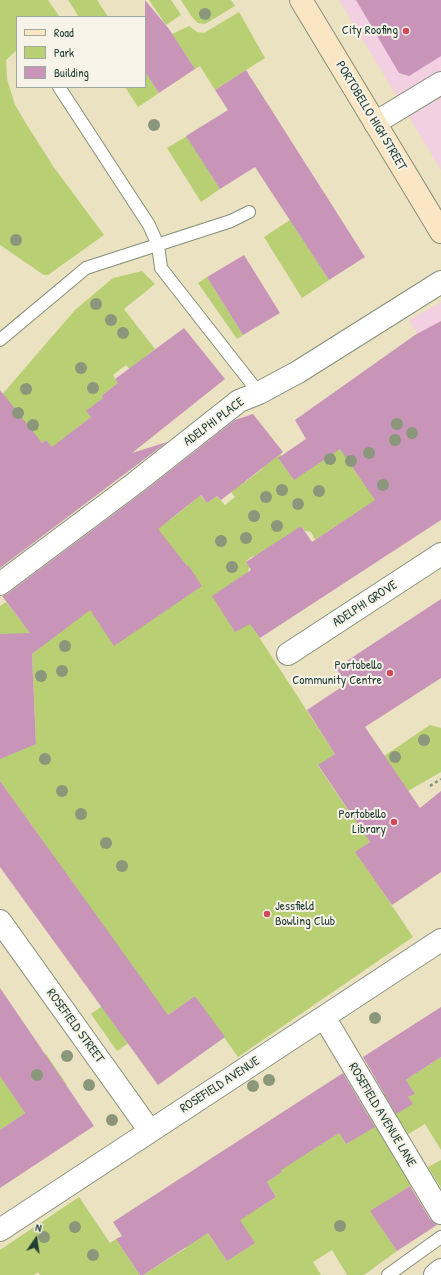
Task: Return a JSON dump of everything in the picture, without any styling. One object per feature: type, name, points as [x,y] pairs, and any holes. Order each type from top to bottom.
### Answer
[{"type":"main road","name":"PORTOBELLO HIGH STREET","points":[[301,0],[441,232]]},
{"type":"street","points":[[375,123],[441,83]]},
{"type":"street","name":"ADELPHI PLACE","points":[[0,584],[135,483],[239,401],[252,394],[259,393],[298,372],[441,282]]},
{"type":"street","name":"ADELPHI GROVE","points":[[288,654],[441,554]]},
{"type":"street","name":"ROSEFIELD STREET","points":[[0,921],[150,1131]]},
{"type":"street","name":"ROSEFIELD AVENUE","points":[[0,1230],[441,940]]},
{"type":"street","name":"ROSEFIELD AVENUE LANE","points":[[324,1017],[441,1213]]},
{"type":"street","points":[[435,1275],[441,1270]]},
{"type":"lane","points":[[60,88],[149,225],[158,245],[161,268],[259,393]]},
{"type":"lane","points":[[0,340],[86,268],[231,221],[249,212]]},
{"type":"lane","points":[[388,1275],[441,1237]]},
{"type":"path","points":[[430,786],[441,779]]},
{"type":"shaded area","points":[[339,0],[436,0],[441,9],[441,170]]},
{"type":"shaded area","points":[[441,302],[441,412],[440,373],[409,320]]},
{"type":"green space","points":[[0,0],[48,0],[59,16],[16,16],[16,51],[6,60],[7,79],[15,105],[27,125],[53,166],[104,235],[48,275],[44,275],[0,245]]},
{"type":"green space","points":[[68,0],[97,0],[107,16],[78,16]]},
{"type":"green space","points":[[149,0],[171,0],[181,15],[166,25]]},
{"type":"green space","points":[[181,0],[231,0],[235,6],[205,24],[198,23],[192,17]]},
{"type":"green space","points":[[239,12],[265,58],[215,90],[200,66],[195,69],[172,34],[189,26],[197,32],[204,33]]},
{"type":"green space","points":[[146,74],[159,93],[138,107],[126,88],[146,88]]},
{"type":"green space","points":[[187,136],[220,189],[201,202],[167,148]]},
{"type":"green space","points":[[290,220],[329,280],[302,298],[264,237]]},
{"type":"green space","points":[[142,271],[155,284],[124,309],[155,349],[146,356],[162,375],[145,388],[126,365],[113,375],[118,383],[101,396],[114,412],[87,412],[91,417],[72,432],[59,456],[46,440],[18,462],[0,397],[75,310],[113,278]]},
{"type":"green space","points":[[207,277],[243,335],[237,339],[198,283]]},
{"type":"green space","points":[[358,428],[441,468],[374,501],[315,540],[311,532],[305,531],[301,526],[257,561],[253,556],[246,561],[249,567],[248,574],[231,594],[335,754],[318,766],[370,842],[356,852],[413,937],[238,1057],[195,996],[117,1051],[91,1014],[141,979],[0,781],[0,751],[36,743],[32,654],[41,647],[0,634],[0,606],[6,602],[23,623],[153,523],[170,520],[196,499],[196,490],[207,503],[217,496],[225,505],[235,497],[217,474],[245,482],[262,469],[276,447],[282,457],[279,460],[294,479]]},
{"type":"green space","points":[[430,725],[441,728],[441,772],[408,791],[384,756]]},
{"type":"green space","points":[[46,1054],[67,1085],[39,1104],[12,1093],[25,1113],[0,1130],[0,1076],[5,1082]]},
{"type":"green space","points":[[441,1057],[441,1150],[425,1124],[408,1134],[383,1094],[393,1088],[402,1101],[414,1094],[406,1080]]},
{"type":"green space","points":[[368,1114],[413,1184],[371,1211],[397,1251],[364,1275],[347,1275],[332,1250],[313,1262],[321,1275],[143,1275],[186,1248],[161,1210],[203,1226],[227,1261],[254,1243],[231,1208],[254,1211],[276,1197],[267,1182],[282,1172],[256,1131],[339,1133],[346,1144],[363,1133],[350,1125]]},
{"type":"green space","points":[[441,1160],[441,1188],[428,1167]]},
{"type":"green space","points":[[79,1197],[110,1243],[116,1239],[140,1275],[40,1275],[38,1272],[34,1275],[0,1275],[0,1250]]},
{"type":"building","points":[[145,0],[169,29],[195,69],[159,93],[146,74]]},
{"type":"building","points":[[356,0],[441,0],[441,56],[409,76],[399,73]]},
{"type":"building","points":[[246,70],[365,257],[329,280],[255,167],[220,189],[186,136],[228,110],[215,90]]},
{"type":"building","points":[[244,255],[280,313],[243,335],[207,277]]},
{"type":"building","points":[[441,321],[441,520],[260,638],[250,624],[235,632],[212,596],[251,570],[246,562],[301,526],[312,542],[375,500],[340,449],[294,480],[278,458],[306,439],[295,420],[415,335]]},
{"type":"building","points":[[184,328],[225,379],[132,453],[167,442],[0,568],[0,390],[42,443],[46,440],[52,447],[91,417],[86,411],[103,398],[101,396],[118,383],[115,379]]},
{"type":"building","points":[[253,414],[283,452],[221,500],[217,496],[207,503],[201,495],[158,529],[187,566],[188,565],[202,586],[114,646],[90,610],[32,654],[36,744],[0,759],[0,634],[30,633],[2,596],[7,594],[142,493],[235,420]]},
{"type":"building","points":[[441,599],[441,678],[365,727],[420,808],[441,791],[441,872],[392,905],[355,852],[370,842],[318,765],[335,754],[307,710],[346,684],[336,668]]},
{"type":"building","points":[[0,781],[168,1015],[195,996],[225,1037],[158,1085],[0,867]]},
{"type":"building","points":[[0,988],[94,1126],[0,1188],[0,1130],[25,1113],[0,1076]]},
{"type":"building","points":[[441,1007],[441,1057],[406,1080],[415,1094],[408,1097],[413,1104],[396,1114],[363,1057]]},
{"type":"building","points":[[343,1073],[375,1127],[346,1144],[339,1133],[281,1170],[282,1172],[267,1182],[276,1197],[240,1220],[255,1243],[227,1261],[208,1233],[143,1275],[140,1275],[116,1239],[122,1236],[113,1222]]},
{"type":"building","points":[[410,1186],[430,1219],[437,1225],[397,1251],[370,1211]]},
{"type":"place","name":"City Roofing","points":[[406,31]]},
{"type":"place","name":"Portobello Community Centre","points":[[390,673]]},
{"type":"place","name":"Portobello Library","points":[[394,822]]},
{"type":"place","name":"Jessfield Bowling Club","points":[[267,914]]}]
